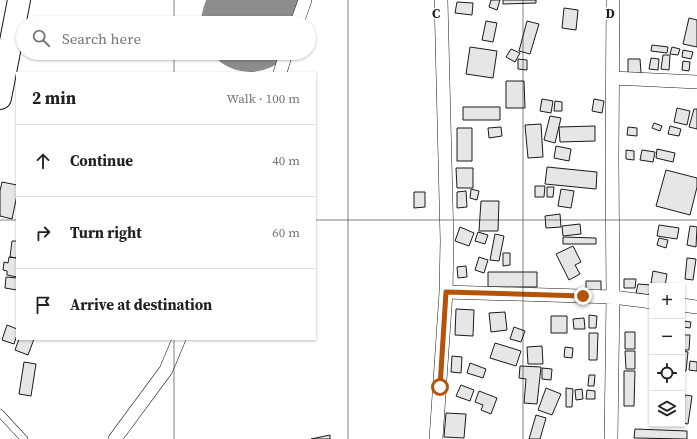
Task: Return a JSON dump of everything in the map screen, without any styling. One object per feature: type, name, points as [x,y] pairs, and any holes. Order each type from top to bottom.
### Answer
[{"type":"highway","points":[[0,98],[19,0]]},
{"type":"street","points":[[299,16],[305,0]]},
{"type":"street","points":[[436,439],[446,292],[447,241],[441,0]]},
{"type":"street","points":[[610,439],[613,297],[613,0]]},
{"type":"street","points":[[280,72],[284,60]]},
{"type":"street","points":[[613,78],[697,82]]},
{"type":"street","points":[[446,292],[613,297],[649,302]]},
{"type":"street","points":[[685,305],[697,307]]},
{"type":"street","points":[[115,439],[166,370],[180,340]]},
{"type":"lane","points":[[0,413],[24,439]]},
{"type":"building","points":[[491,0],[500,0],[497,10],[489,7]]},
{"type":"building","points":[[503,0],[536,0],[536,3],[503,4]]},
{"type":"building","points":[[457,2],[473,3],[472,15],[455,13]]},
{"type":"building","points":[[564,8],[578,10],[576,30],[562,28]]},
{"type":"building","points":[[689,18],[697,20],[697,47],[683,44]]},
{"type":"building","points":[[486,21],[497,23],[493,42],[482,40]]},
{"type":"building","points":[[527,21],[539,24],[530,54],[519,51]]},
{"type":"building","points":[[652,45],[668,47],[667,53],[651,51]]},
{"type":"building","points":[[470,47],[497,51],[493,78],[466,74]]},
{"type":"building","points":[[672,47],[680,49],[678,55],[670,54]]},
{"type":"building","points":[[511,49],[520,53],[515,62],[506,57]]},
{"type":"building","points":[[683,50],[693,52],[691,59],[682,57]]},
{"type":"building","points":[[663,55],[670,55],[669,70],[661,69]]},
{"type":"building","points":[[651,58],[659,59],[658,70],[649,69]]},
{"type":"building","points":[[518,59],[527,60],[527,70],[518,69]]},
{"type":"building","points":[[628,59],[640,59],[641,73],[628,74]]},
{"type":"building","points":[[683,61],[690,62],[689,71],[682,70]]},
{"type":"building","points":[[506,81],[524,81],[525,108],[506,108]]},
{"type":"building","points":[[542,99],[553,101],[551,113],[540,111]]},
{"type":"building","points":[[594,99],[604,101],[602,113],[592,111]]},
{"type":"building","points":[[555,101],[562,102],[562,111],[554,111]]},
{"type":"building","points":[[463,107],[500,107],[500,120],[463,120]]},
{"type":"building","points":[[677,108],[690,111],[687,125],[674,122]]},
{"type":"building","points":[[694,109],[697,109],[697,129],[689,127]]},
{"type":"building","points":[[550,116],[561,118],[555,143],[544,140]]},
{"type":"building","points":[[654,123],[662,126],[660,131],[652,128]]},
{"type":"building","points":[[541,124],[543,157],[528,158],[525,125]]},
{"type":"building","points":[[595,126],[595,141],[560,142],[559,127]]},
{"type":"building","points":[[670,126],[681,129],[679,136],[668,134]]},
{"type":"building","points":[[501,127],[502,136],[489,138],[488,128]]},
{"type":"building","points":[[628,127],[637,128],[637,136],[627,135]]},
{"type":"building","points":[[457,128],[472,128],[472,161],[457,161]]},
{"type":"building","points":[[556,146],[571,149],[569,161],[554,158]]},
{"type":"building","points":[[657,149],[675,153],[673,162],[656,158]]},
{"type":"building","points":[[626,150],[634,151],[634,160],[626,159]]},
{"type":"building","points":[[642,150],[655,152],[653,162],[640,160]]},
{"type":"building","points":[[547,167],[597,172],[596,189],[545,184]]},
{"type":"building","points":[[456,168],[473,168],[473,188],[457,188]]},
{"type":"building","points":[[666,170],[697,178],[697,187],[690,215],[656,206]]},
{"type":"building","points":[[2,182],[16,185],[16,200],[12,219],[0,216],[0,191]]},
{"type":"building","points":[[535,186],[545,186],[544,197],[535,197]]},
{"type":"building","points":[[547,187],[554,187],[553,197],[547,197]]},
{"type":"building","points":[[471,189],[479,191],[477,200],[470,198]]},
{"type":"building","points":[[561,189],[574,191],[571,208],[558,206]]},
{"type":"building","points":[[466,191],[467,207],[457,208],[457,192]]},
{"type":"building","points":[[414,192],[425,192],[425,207],[414,208]]},
{"type":"building","points":[[481,201],[499,201],[498,231],[479,231]]},
{"type":"building","points":[[560,214],[561,227],[546,228],[545,216]]},
{"type":"building","points":[[580,224],[581,234],[563,236],[562,226]]},
{"type":"building","points":[[659,225],[679,228],[677,239],[657,236]]},
{"type":"building","points":[[690,226],[697,227],[696,247],[687,245]]},
{"type":"building","points":[[460,227],[474,233],[469,246],[455,241]]},
{"type":"building","points":[[478,232],[488,235],[485,244],[475,241]]},
{"type":"building","points":[[495,234],[504,236],[499,261],[490,260]]},
{"type":"building","points":[[563,237],[596,238],[596,244],[563,244]]},
{"type":"building","points":[[659,238],[668,240],[666,248],[657,245]]},
{"type":"building","points":[[12,241],[16,241],[16,258],[10,257]]},
{"type":"building","points":[[573,246],[581,262],[575,265],[580,274],[569,280],[556,254]]},
{"type":"building","points":[[503,253],[510,253],[510,265],[503,266]]},
{"type":"building","points":[[9,257],[16,258],[16,277],[7,275],[7,271],[3,270],[4,262],[8,263]]},
{"type":"building","points":[[479,257],[488,260],[484,273],[475,270]]},
{"type":"building","points":[[687,258],[696,259],[693,280],[685,279]]},
{"type":"building","points":[[466,266],[467,277],[458,278],[457,267]]},
{"type":"building","points":[[653,271],[667,274],[666,283],[651,283]]},
{"type":"building","points":[[488,272],[537,272],[537,287],[488,287]]},
{"type":"building","points":[[6,277],[16,278],[16,290],[5,288]]},
{"type":"building","points":[[624,279],[636,279],[635,288],[624,288]]},
{"type":"building","points":[[586,281],[601,281],[601,291],[586,291]]},
{"type":"building","points":[[638,284],[649,285],[649,295],[636,293]]},
{"type":"building","points":[[456,309],[474,310],[473,336],[455,335]]},
{"type":"building","points":[[505,312],[507,330],[491,332],[489,313]]},
{"type":"building","points":[[589,315],[597,316],[596,328],[589,328]]},
{"type":"building","points":[[551,316],[567,316],[567,333],[551,333]]},
{"type":"building","points":[[584,318],[585,329],[574,329],[573,319]]},
{"type":"building","points":[[685,321],[691,322],[690,328],[685,327]]},
{"type":"building","points":[[7,325],[16,329],[16,338],[14,344],[2,340]]},
{"type":"building","points":[[514,327],[525,331],[521,342],[510,339]]},
{"type":"building","points":[[625,332],[635,332],[635,349],[625,349]]},
{"type":"building","points":[[589,333],[598,333],[597,360],[589,360]]},
{"type":"building","points":[[685,335],[690,335],[689,350],[685,350]]},
{"type":"building","points":[[19,340],[34,340],[28,355],[15,350]]},
{"type":"building","points":[[495,343],[521,351],[516,366],[490,358]]},
{"type":"building","points":[[542,346],[543,364],[528,364],[527,347]]},
{"type":"building","points":[[565,347],[573,348],[572,358],[564,357]]},
{"type":"building","points":[[625,351],[635,351],[635,369],[626,369]]},
{"type":"building","points":[[685,352],[688,352],[685,371]]},
{"type":"building","points":[[452,356],[462,357],[461,373],[451,372]]},
{"type":"building","points":[[690,361],[697,362],[697,371],[689,370]]},
{"type":"building","points":[[24,362],[36,364],[31,396],[19,394]]},
{"type":"building","points":[[470,363],[486,369],[483,378],[467,373]]},
{"type":"building","points":[[520,366],[541,367],[537,404],[524,403],[526,379],[519,378]]},
{"type":"building","points":[[542,368],[552,369],[551,380],[542,379]]},
{"type":"building","points":[[624,371],[635,371],[634,406],[624,406]]},
{"type":"building","points":[[589,375],[595,375],[594,386],[588,386]]},
{"type":"building","points":[[461,385],[474,390],[470,401],[456,396]]},
{"type":"building","points":[[546,388],[561,394],[552,415],[538,410]]},
{"type":"building","points":[[566,388],[573,389],[572,407],[566,407]]},
{"type":"building","points":[[582,389],[583,399],[576,400],[575,390]]},
{"type":"building","points":[[587,390],[595,391],[595,399],[586,399]]},
{"type":"building","points":[[479,391],[497,398],[491,414],[481,410],[483,405],[475,402]]},
{"type":"building","points":[[685,395],[692,396],[688,424],[685,424]]},
{"type":"building","points":[[446,413],[466,414],[464,438],[444,437]]},
{"type":"building","points":[[536,415],[546,418],[540,439],[529,439]]},
{"type":"building","points":[[635,429],[687,431],[687,439],[634,438]]},
{"type":"building","points":[[330,435],[330,439],[311,439]]},
{"type":"runway","points":[[252,16],[258,0]]},
{"type":"route","points":[[440,387],[446,292],[583,296]]}]
